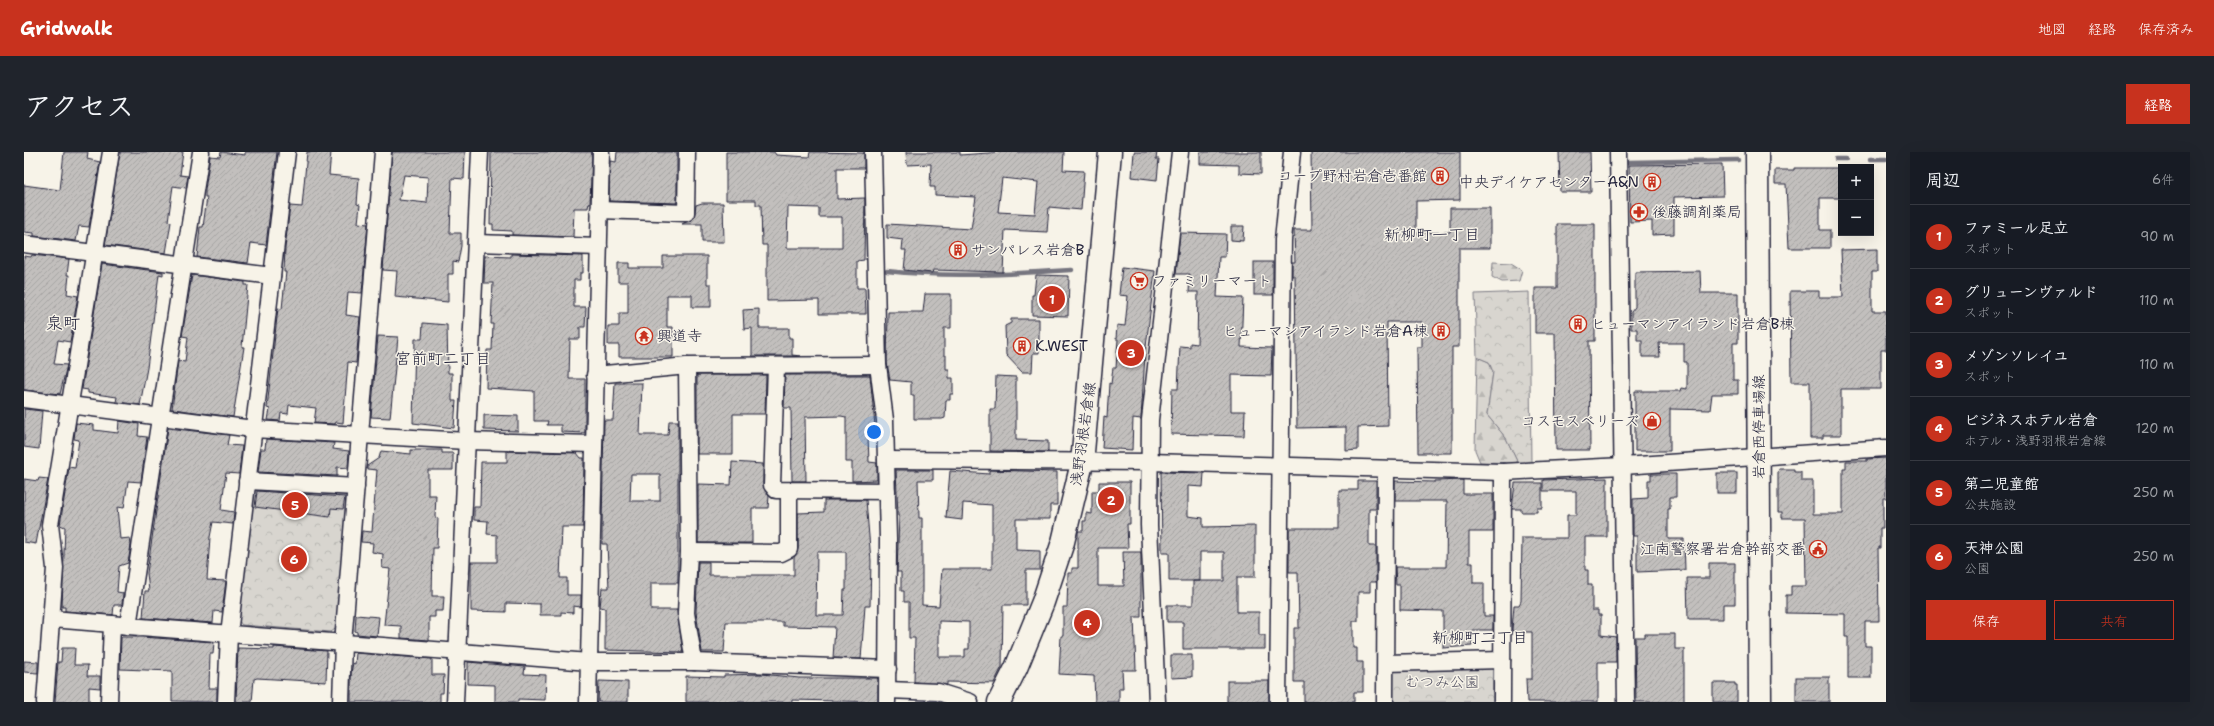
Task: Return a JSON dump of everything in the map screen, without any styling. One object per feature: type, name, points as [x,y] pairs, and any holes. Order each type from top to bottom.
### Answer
[{"type":"main road","name":"浅野羽根岩倉線","points":[[999,702],[1016,668],[1043,602],[1063,542],[1082,463],[1110,152]]},
{"type":"main road","name":"岩倉西停車場線","points":[[1757,152],[1760,702]]},
{"type":"street","points":[[45,702],[55,568],[50,525],[111,152]]},
{"type":"street","points":[[128,626],[201,152]]},
{"type":"street","points":[[226,702],[229,634],[286,152]]},
{"type":"street","points":[[341,702],[343,643],[383,152]]},
{"type":"street","points":[[455,702],[480,152]]},
{"type":"street","points":[[588,702],[601,152]]},
{"type":"street","points":[[599,210],[686,213],[687,152]]},
{"type":"street","points":[[873,152],[878,365],[885,420],[887,491],[888,696],[938,692],[970,702]]},
{"type":"street","points":[[1157,702],[1151,595],[1149,462],[1150,420],[1180,152]]},
{"type":"street","points":[[1278,702],[1284,240],[1292,152]]},
{"type":"street","points":[[1618,152],[1626,702]]},
{"type":"street","points":[[24,244],[272,276]]},
{"type":"street","points":[[476,244],[599,247]]},
{"type":"street","points":[[596,374],[687,366],[878,365]]},
{"type":"street","points":[[687,366],[689,552],[686,613],[694,662]]},
{"type":"street","points":[[776,366],[772,485],[776,490],[887,491]]},
{"type":"street","points":[[24,399],[253,429],[360,436],[594,444]]},
{"type":"street","points":[[886,460],[1082,463],[1149,462],[1386,470],[1503,472],[1623,466],[1886,448]]},
{"type":"street","points":[[1385,702],[1386,470]]},
{"type":"street","points":[[1502,702],[1503,472]]},
{"type":"street","points":[[247,481],[356,487]]},
{"type":"street","points":[[689,552],[781,553],[789,549],[789,490]]},
{"type":"street","points":[[52,620],[589,662],[694,662],[888,669]]},
{"type":"street","points":[[109,702],[112,624]]},
{"type":"street","points":[[1386,663],[1502,660]]},
{"type":"green space","points":[[1493,262],[1511,263],[1522,270],[1519,281],[1502,282],[1492,277]]},
{"type":"green space","points":[[1529,292],[1531,463],[1518,463],[1506,438],[1487,415],[1493,372],[1489,362],[1477,357],[1475,294]]},
{"type":"green space","points":[[1477,357],[1489,362],[1493,372],[1487,415],[1506,438],[1518,463],[1480,462],[1475,450]]},
{"type":"green space","points":[[258,486],[343,491],[348,497],[338,627],[331,632],[242,625],[238,620],[253,492]]},
{"type":"green space","name":"むつみ公園","points":[[1390,667],[1493,667],[1493,702],[1390,702]]},
{"type":"building","points":[[64,152],[88,152],[87,159],[100,162],[89,227],[79,226],[76,241],[34,236],[34,233],[24,232],[24,185],[60,190]]},
{"type":"building","points":[[120,152],[183,152],[180,175],[188,176],[186,188],[173,186],[168,221],[171,222],[166,253],[105,245]]},
{"type":"building","points":[[221,152],[245,155],[245,152],[277,152],[266,245],[251,243],[248,263],[197,257],[200,227],[203,227],[207,197],[205,197],[205,190],[210,156],[220,157]]},
{"type":"building","points":[[307,152],[331,152],[329,175],[359,178],[357,204],[360,205],[358,223],[368,224],[362,293],[348,292],[346,315],[360,317],[356,363],[348,362],[343,423],[336,422],[335,424],[314,423],[316,408],[289,405],[288,414],[281,413],[280,421],[268,420],[270,409],[267,408],[278,308],[282,309],[286,272],[284,272],[285,248],[290,206],[302,207]]},
{"type":"building","points":[[392,152],[465,152],[464,179],[452,178],[450,233],[461,233],[461,246],[458,262],[453,261],[453,274],[448,274],[448,302],[395,297],[397,271],[383,270]],"holes":[[[404,175],[428,177],[427,203],[399,200]]]},
{"type":"building","points":[[491,152],[592,152],[590,203],[588,208],[574,208],[573,237],[512,235],[512,231],[493,230],[493,224],[490,224]]},
{"type":"building","points":[[617,152],[677,152],[677,203],[609,201],[610,161],[616,162]]},
{"type":"building","points":[[726,152],[774,152],[776,155],[809,157],[810,152],[864,153],[864,168],[837,168],[837,199],[865,198],[864,260],[857,261],[857,288],[865,288],[866,314],[819,314],[819,300],[767,301],[767,245],[762,245],[761,205],[756,205],[756,200],[726,200]],"holes":[[[788,207],[819,208],[819,217],[842,217],[842,248],[787,248]]]},
{"type":"building","points":[[906,152],[960,152],[960,155],[1002,152],[1064,152],[1063,170],[1084,171],[1081,210],[1049,207],[1047,232],[1005,230],[1003,272],[933,270],[932,273],[904,270],[906,250],[902,250],[903,240],[887,238],[887,224],[971,229],[976,197],[935,195],[935,187],[930,187],[931,164],[907,165]],"holes":[[[1002,178],[1038,182],[1035,214],[998,212]]]},
{"type":"building","points":[[1134,152],[1157,152],[1156,159],[1159,159],[1157,180],[1132,177]]},
{"type":"building","points":[[1200,152],[1261,152],[1261,174],[1239,173],[1239,165],[1200,164]]},
{"type":"building","points":[[1311,152],[1460,152],[1460,200],[1416,201],[1416,233],[1450,232],[1450,208],[1490,208],[1490,248],[1459,248],[1459,347],[1452,347],[1452,453],[1418,453],[1417,347],[1422,347],[1422,322],[1387,322],[1388,426],[1358,427],[1358,450],[1346,451],[1346,427],[1297,428],[1295,276],[1292,276],[1292,262],[1295,262],[1294,230],[1312,230]]},
{"type":"building","points":[[1559,152],[1590,152],[1591,192],[1560,192]]},
{"type":"building","points":[[1722,164],[1723,196],[1674,197],[1674,234],[1652,235],[1652,221],[1630,222],[1629,165]]},
{"type":"building","points":[[1794,168],[1838,168],[1838,198],[1820,198],[1820,230],[1830,230],[1830,248],[1789,248],[1786,184],[1775,184],[1775,170],[1794,170]]},
{"type":"building","points":[[702,203],[723,203],[724,242],[702,242],[702,224],[682,224],[694,218],[696,205]]},
{"type":"building","name":"ヒューマンアイランド岩倉B棟","points":[[1557,224],[1595,224],[1595,341],[1589,341],[1590,450],[1556,450],[1555,333],[1535,333],[1535,288],[1557,288]]},
{"type":"building","points":[[1231,226],[1244,226],[1243,241],[1231,240]]},
{"type":"building","points":[[1180,233],[1226,234],[1225,257],[1219,257],[1217,297],[1243,298],[1241,347],[1272,348],[1271,376],[1231,375],[1231,411],[1245,411],[1244,436],[1171,434],[1172,389],[1178,389],[1180,346],[1190,347],[1190,343],[1197,344],[1198,292],[1189,292],[1190,274],[1176,274]]},
{"type":"building","points":[[1877,249],[1877,272],[1872,272],[1872,311],[1886,311],[1886,350],[1881,350],[1881,389],[1841,389],[1841,435],[1823,435],[1823,438],[1810,438],[1810,382],[1791,382],[1790,291],[1819,291],[1819,297],[1843,297],[1841,250]]},
{"type":"building","points":[[511,254],[583,256],[583,273],[580,273],[580,280],[574,280],[574,307],[586,307],[585,327],[580,327],[580,339],[570,339],[569,379],[585,379],[585,433],[561,432],[561,425],[547,425],[548,421],[534,421],[534,391],[486,388],[487,350],[492,350],[493,324],[491,324],[493,283],[484,283],[485,256],[511,257]]},
{"type":"building","points":[[32,255],[69,259],[67,294],[78,296],[70,342],[58,340],[54,364],[67,365],[60,394],[24,390],[24,256],[31,257]]},
{"type":"building","points":[[663,256],[707,256],[707,284],[711,284],[711,307],[692,307],[692,295],[667,295],[667,327],[673,327],[673,357],[619,357],[619,345],[608,345],[608,326],[619,326],[619,313],[628,313],[628,282],[618,282],[618,263],[629,263],[629,268],[663,268]]},
{"type":"building","points":[[1254,262],[1273,262],[1273,295],[1254,295]]},
{"type":"building","points":[[102,264],[163,272],[163,275],[159,274],[147,368],[140,405],[116,402],[117,397],[88,393],[88,390],[82,389]]},
{"type":"building","points":[[1122,267],[1155,271],[1145,355],[1141,419],[1133,418],[1132,450],[1102,448],[1104,417],[1107,418],[1109,383],[1111,384],[1113,368],[1116,368],[1118,339],[1116,339],[1117,325],[1125,326],[1128,296],[1119,295]]},
{"type":"building","points":[[1700,271],[1701,293],[1738,293],[1738,343],[1733,343],[1733,380],[1738,380],[1738,394],[1712,394],[1710,410],[1670,409],[1670,451],[1635,451],[1635,391],[1680,391],[1681,388],[1687,389],[1687,362],[1684,362],[1684,343],[1659,343],[1660,357],[1642,357],[1642,340],[1637,340],[1637,329],[1631,329],[1631,312],[1635,307],[1635,272]]},
{"type":"building","points":[[192,275],[245,282],[245,285],[248,285],[242,347],[244,347],[233,417],[172,409],[178,361],[185,362],[188,337],[182,336]]},
{"type":"building","points":[[1036,275],[1069,276],[1068,316],[1032,315],[1032,295],[1034,295]]},
{"type":"building","points":[[925,294],[951,294],[951,328],[944,328],[944,355],[946,355],[946,369],[949,369],[949,378],[953,378],[953,394],[950,394],[950,400],[946,400],[945,418],[942,419],[914,419],[914,395],[911,395],[911,382],[890,380],[887,363],[888,312],[923,312]]},
{"type":"building","points":[[759,309],[759,328],[789,328],[789,338],[792,338],[792,355],[801,356],[752,356],[752,328],[744,329],[743,310]]},
{"type":"building","name":"K.WEST","points":[[1011,319],[1039,319],[1039,353],[1033,353],[1032,372],[1022,372],[1006,355],[1005,326],[1011,323]]},
{"type":"building","points":[[423,323],[447,325],[448,373],[452,373],[452,401],[456,401],[454,428],[413,423],[415,339],[422,339]]},
{"type":"building","points":[[378,336],[398,337],[390,418],[371,417]]},
{"type":"building","points":[[697,375],[766,375],[765,414],[733,414],[733,454],[697,454]]},
{"type":"building","points":[[785,375],[870,375],[876,436],[868,436],[869,462],[877,463],[877,480],[852,481],[852,462],[846,462],[846,417],[841,416],[805,417],[806,481],[792,481],[791,408],[784,408]]},
{"type":"building","points":[[996,376],[1016,377],[1016,440],[1048,441],[1048,452],[990,451],[990,409],[995,409]]},
{"type":"building","points":[[615,383],[642,383],[640,435],[668,435],[669,421],[678,421],[678,583],[651,583],[651,610],[677,610],[683,652],[605,650],[605,608],[600,607],[602,588],[609,588],[607,544],[602,544],[604,420],[613,420]],"holes":[[[631,474],[660,474],[660,501],[630,501]]]},
{"type":"building","points":[[24,409],[42,411],[39,449],[24,447]]},
{"type":"building","points":[[484,415],[518,416],[518,431],[484,430]]},
{"type":"building","points":[[119,421],[139,424],[138,436],[147,437],[141,482],[128,481],[124,508],[117,507],[120,539],[130,538],[131,545],[128,563],[119,566],[117,592],[123,593],[122,605],[114,605],[113,615],[65,611],[65,607],[62,607],[65,527],[60,525],[69,467],[75,468],[79,440],[74,439],[76,423],[94,425],[94,430],[118,433]]},
{"type":"building","points":[[168,428],[229,435],[227,445],[242,446],[239,474],[226,473],[221,510],[234,512],[233,524],[213,522],[210,537],[207,580],[226,581],[222,612],[214,611],[213,623],[143,618],[145,591],[149,591],[147,573]]},
{"type":"building","points":[[266,439],[334,443],[333,449],[349,451],[348,468],[337,467],[337,476],[258,472],[261,449],[265,449]]},
{"type":"building","points":[[411,450],[442,450],[442,453],[453,453],[453,470],[428,470],[428,495],[436,495],[435,517],[438,518],[437,548],[433,548],[432,596],[444,596],[443,611],[435,611],[435,617],[429,617],[429,640],[401,638],[401,626],[384,625],[390,569],[382,568],[383,554],[372,552],[373,543],[361,542],[362,531],[372,532],[377,470],[367,469],[367,466],[379,458],[381,451],[411,454]]},
{"type":"building","points":[[507,451],[577,453],[581,458],[584,458],[583,527],[562,527],[560,578],[567,578],[567,595],[581,595],[581,607],[573,606],[573,613],[561,612],[561,615],[540,615],[540,604],[506,603],[506,612],[471,611],[471,562],[497,562],[497,535],[487,534],[488,521],[474,520],[474,507],[480,507],[481,462],[507,462]]},
{"type":"building","points":[[1886,458],[1886,498],[1883,498],[1883,528],[1880,528],[1880,548],[1878,548],[1879,621],[1865,621],[1865,646],[1871,646],[1871,678],[1848,678],[1848,637],[1845,637],[1845,614],[1786,613],[1786,595],[1791,595],[1791,586],[1806,586],[1805,518],[1782,518],[1782,512],[1778,512],[1778,472],[1779,469],[1794,469],[1794,472],[1801,472],[1801,481],[1813,481],[1813,514],[1843,514],[1843,468],[1846,468],[1846,461],[1867,461],[1867,459]]},
{"type":"building","points":[[732,462],[763,464],[763,485],[769,496],[768,508],[752,508],[752,543],[698,543],[698,484],[731,485]]},
{"type":"building","points":[[896,470],[933,470],[933,480],[918,480],[919,518],[922,518],[922,605],[939,606],[942,569],[992,569],[992,505],[963,503],[962,520],[946,518],[950,471],[989,474],[989,470],[1057,472],[1057,505],[1050,505],[1050,519],[1016,519],[1016,550],[1040,551],[1040,570],[1026,570],[1026,605],[1003,605],[1002,667],[994,683],[947,682],[947,685],[914,682],[915,638],[909,638],[909,602],[904,602],[904,591],[901,591],[901,572],[897,572],[898,516]],"holes":[[[939,621],[969,622],[969,649],[965,649],[965,657],[939,657]]]},
{"type":"building","points":[[1161,472],[1204,473],[1203,487],[1188,486],[1188,516],[1203,518],[1203,527],[1255,526],[1255,577],[1237,577],[1237,612],[1259,612],[1259,635],[1265,635],[1265,649],[1183,649],[1183,622],[1167,622],[1167,605],[1193,605],[1193,581],[1169,581],[1169,553],[1162,553]],"holes":[[[1200,552],[1224,552],[1224,581],[1200,581]]]},
{"type":"building","points":[[1717,473],[1737,473],[1737,493],[1717,493]]},
{"type":"building","points":[[1651,474],[1676,474],[1676,497],[1670,497],[1670,509],[1668,509],[1668,539],[1684,539],[1685,570],[1637,572],[1637,536],[1633,536],[1633,499],[1648,498],[1648,480],[1651,480]]},
{"type":"building","points":[[39,478],[48,479],[36,544],[24,542],[24,479],[38,481]]},
{"type":"building","points":[[1607,478],[1607,537],[1585,537],[1585,570],[1588,570],[1588,585],[1592,585],[1592,610],[1598,610],[1598,615],[1601,615],[1601,635],[1616,637],[1616,662],[1598,662],[1598,702],[1527,702],[1526,679],[1532,679],[1532,632],[1514,632],[1512,630],[1514,605],[1519,605],[1521,601],[1522,538],[1567,538],[1567,515],[1576,515],[1576,491],[1543,491],[1543,480]]},
{"type":"building","points":[[1463,480],[1463,494],[1493,494],[1493,532],[1469,532],[1469,563],[1473,563],[1473,583],[1484,583],[1484,616],[1493,616],[1493,630],[1472,630],[1472,646],[1443,648],[1443,611],[1400,610],[1400,585],[1396,585],[1395,567],[1446,567],[1447,501],[1395,501],[1395,481],[1435,482]]},
{"type":"building","points":[[1358,481],[1376,481],[1376,509],[1369,509],[1369,546],[1376,546],[1376,582],[1370,582],[1370,592],[1358,592],[1358,621],[1353,621],[1353,648],[1357,648],[1357,662],[1363,662],[1363,692],[1354,692],[1354,702],[1304,702],[1304,682],[1294,682],[1294,628],[1299,628],[1298,572],[1289,572],[1289,528],[1339,528],[1339,490],[1358,490]]},
{"type":"building","points":[[1099,482],[1130,482],[1130,524],[1127,524],[1128,548],[1098,548],[1098,586],[1124,586],[1123,552],[1141,552],[1141,617],[1134,617],[1136,670],[1122,670],[1123,688],[1119,688],[1119,702],[1095,702],[1094,676],[1059,674],[1061,636],[1063,636],[1063,607],[1067,607],[1068,573],[1072,573],[1072,568],[1078,568],[1078,531],[1083,531],[1083,521],[1086,521],[1086,513],[1092,514],[1092,491],[1099,491]]},
{"type":"building","points":[[1515,483],[1542,483],[1542,508],[1537,508],[1537,512],[1521,512],[1521,509],[1512,509]]},
{"type":"building","points":[[257,491],[345,497],[343,509],[331,508],[330,517],[255,507]]},
{"type":"building","points":[[824,500],[866,500],[871,561],[870,606],[865,606],[861,659],[833,658],[835,627],[783,626],[783,622],[726,622],[724,652],[702,652],[696,612],[698,562],[709,562],[709,575],[794,575],[794,557],[798,549],[798,513],[824,512]],"holes":[[[817,552],[846,552],[846,590],[844,590],[843,615],[816,615]]]},
{"type":"building","points":[[1709,563],[1735,563],[1735,604],[1723,604],[1723,619],[1688,619],[1687,578],[1709,578]]},
{"type":"building","points":[[356,615],[379,617],[377,636],[357,634],[355,631]]},
{"type":"building","points":[[1645,634],[1675,634],[1675,649],[1684,649],[1684,702],[1636,702],[1635,637],[1645,637]]},
{"type":"building","points":[[121,637],[214,642],[213,654],[210,654],[209,688],[217,688],[217,702],[172,701],[172,671],[120,669]]},
{"type":"building","points":[[274,647],[327,651],[326,682],[257,678],[254,679],[252,702],[236,702],[238,648],[274,649]]},
{"type":"building","points":[[62,648],[75,648],[74,665],[88,665],[87,676],[100,676],[100,688],[89,687],[89,702],[55,702],[58,662],[61,662]]},
{"type":"building","points":[[356,653],[432,659],[432,675],[444,675],[443,693],[440,693],[440,702],[351,702],[351,673],[353,663],[355,664]]},
{"type":"building","points":[[1171,655],[1192,655],[1192,677],[1171,678]]},
{"type":"building","points":[[24,661],[38,662],[38,673],[24,672]]},
{"type":"building","points":[[468,662],[525,667],[524,674],[546,675],[545,700],[518,699],[518,702],[495,702],[495,685],[468,684]]},
{"type":"building","points":[[762,674],[799,678],[878,678],[878,702],[792,700],[792,702],[686,702],[686,676],[724,677],[724,675]]},
{"type":"building","points":[[1796,677],[1829,677],[1829,702],[1796,702]]},
{"type":"building","points":[[599,681],[628,682],[628,702],[598,702]]},
{"type":"building","points":[[1227,681],[1269,681],[1269,702],[1227,702]]},
{"type":"building","points":[[1713,683],[1735,683],[1735,685],[1737,685],[1737,702],[1713,702]]},
{"type":"waterway","points":[[1836,159],[1846,159]]},
{"type":"waterway","points":[[1870,159],[1886,159]]},
{"type":"waterway","points":[[1628,162],[1738,160]]},
{"type":"waterway","points":[[887,271],[956,275],[1072,270]]},
{"type":"place","name":"コープ野村岩倉壱番館","points":[[1440,176]]},
{"type":"place","name":"中央デイケアセンターA&N","points":[[1652,182]]},
{"type":"place","name":"後藤調剤薬局","points":[[1639,212]]},
{"type":"place","name":"サンパレス岩倉B","points":[[958,250]]},
{"type":"place","name":"ファミリーマート","points":[[1139,281]]},
{"type":"place","name":"ファミール足立","points":[[1052,299]]},
{"type":"place","name":"ヒューマンアイランド岩倉B棟","points":[[1578,324]]},
{"type":"place","name":"ヒューマンアイランド岩倉A棟","points":[[1441,331]]},
{"type":"place","name":"興道寺","points":[[644,336]]},
{"type":"place","name":"K.WEST","points":[[1022,346]]},
{"type":"place","name":"メゾンソレイユ","points":[[1131,353]]},
{"type":"place","name":"コスモスベリーズ","points":[[1652,421]]},
{"type":"place","name":"グリューンヴァルド","points":[[1111,500]]},
{"type":"place","name":"第二児童館","points":[[295,505]]},
{"type":"place","name":"江南警察署岩倉幹部交番","points":[[1818,549]]},
{"type":"place","name":"天神公園","points":[[294,559]]},
{"type":"place","name":"ビジネスホテル岩倉","points":[[1087,623]]},
{"type":"district","name":"新柳町一丁目","points":[[1432,234]]},
{"type":"district","name":"泉町","points":[[63,323]]},
{"type":"district","name":"宮前町二丁目","points":[[443,358]]},
{"type":"district","name":"新柳町二丁目","points":[[1480,637]]}]
